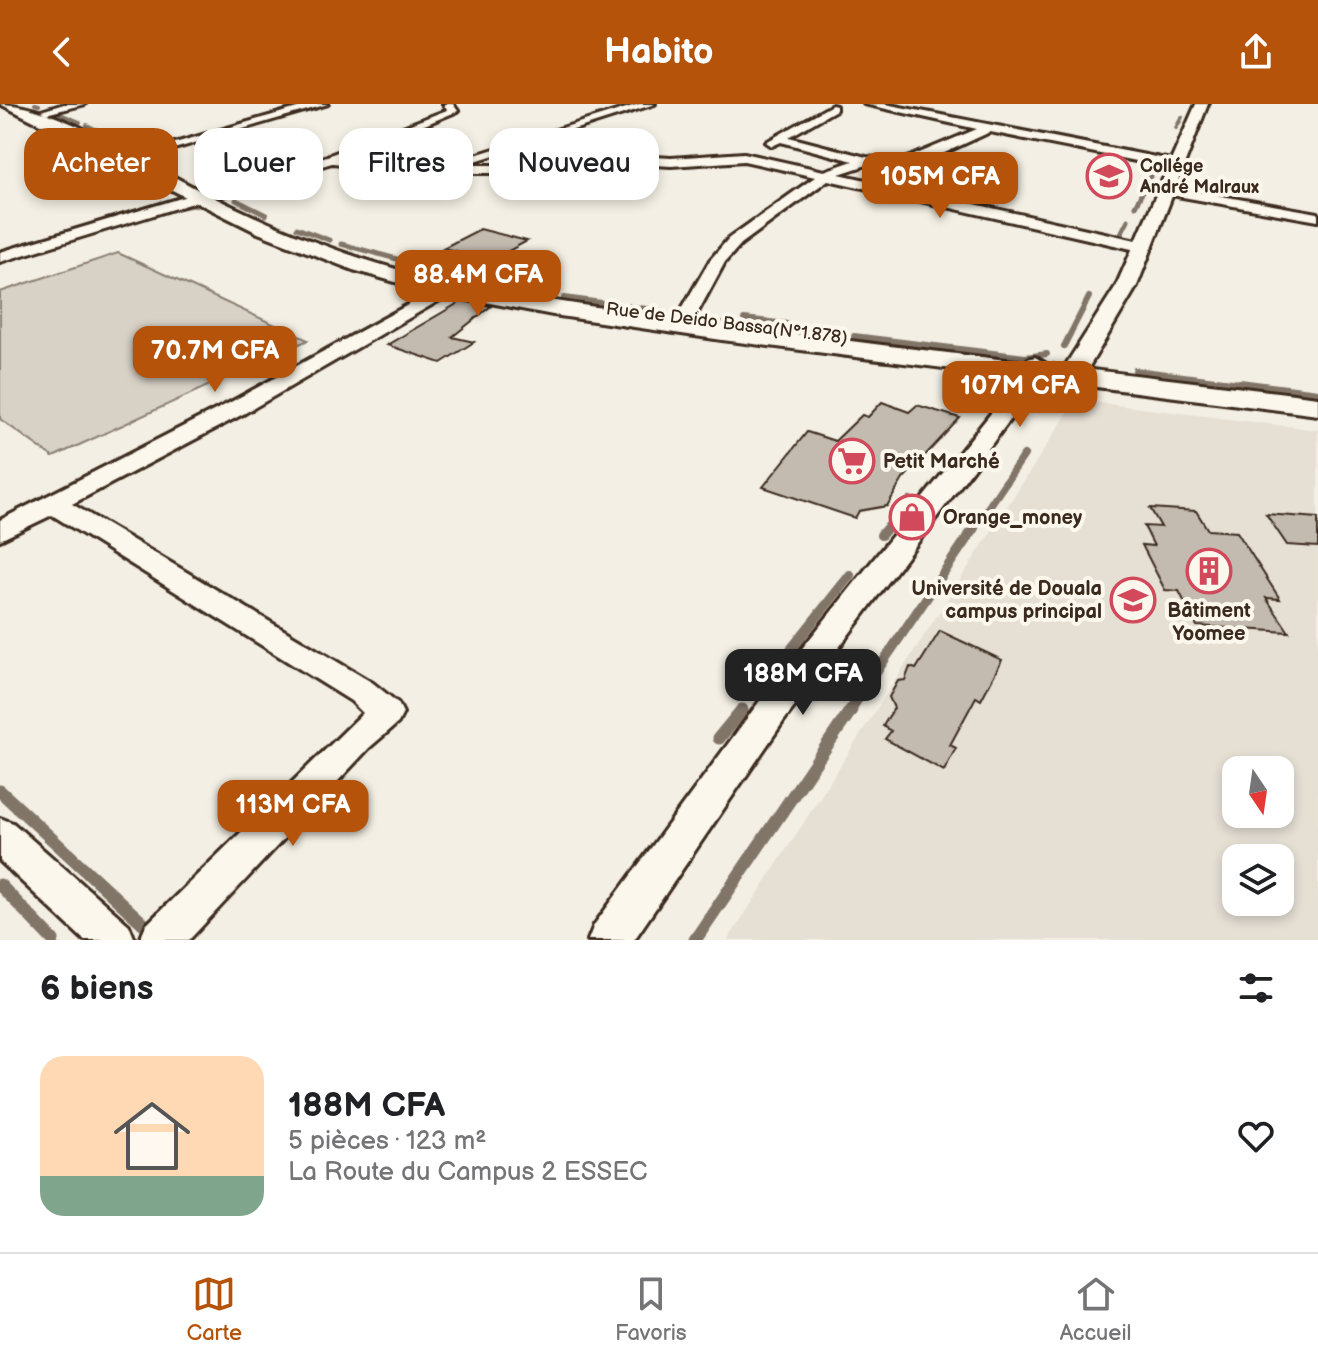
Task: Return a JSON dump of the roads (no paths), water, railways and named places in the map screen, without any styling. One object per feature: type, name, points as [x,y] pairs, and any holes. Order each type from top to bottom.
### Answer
[{"type":"main road","points":[[6,104],[71,128]]},
{"type":"main road","name":"Rue de Deido Bassa(N°1.878)","points":[[36,107],[76,128]]},
{"type":"main road","points":[[214,200],[313,249],[386,273],[448,288],[603,315],[1032,367],[1318,406]]},
{"type":"main road","name":"Rue de Deido Bassa(N°1.878)","points":[[216,200],[309,238],[406,269],[520,294],[1032,367]]},
{"type":"main road","points":[[1074,373],[1318,397]]},
{"type":"street","points":[[36,107],[80,104]]},
{"type":"street","points":[[178,144],[323,104]]},
{"type":"street","points":[[323,161],[453,111],[448,104]]},
{"type":"street","points":[[473,159],[650,104]]},
{"type":"street","points":[[869,104],[1176,165]]},
{"type":"street","points":[[1074,373],[1145,247],[1165,190],[1202,104]]},
{"type":"street","points":[[744,157],[832,108]]},
{"type":"street","points":[[779,138],[866,161],[912,163],[991,127]]},
{"type":"street","points":[[473,169],[534,169],[613,160],[671,162],[744,157],[1145,247]]},
{"type":"street","points":[[331,159],[339,160]]},
{"type":"street","points":[[685,319],[725,250],[828,174],[866,161]]},
{"type":"street","points":[[1165,190],[1318,217]]},
{"type":"street","points":[[0,257],[194,200]]},
{"type":"street","points":[[0,531],[237,408],[448,288]]},
{"type":"street","points":[[609,940],[771,712],[1022,389],[1032,367]]},
{"type":"street","points":[[53,504],[362,692],[386,713],[357,738],[161,940]]},
{"type":"street","points":[[0,836],[114,940]]},
{"type":"waterway","points":[[35,104],[39,105]]},
{"type":"waterway","points":[[53,111],[80,122]]},
{"type":"waterway","points":[[1176,128],[1182,117]]},
{"type":"waterway","points":[[87,125],[93,128]]},
{"type":"waterway","points":[[1135,206],[1151,176]]},
{"type":"waterway","points":[[236,200],[266,215]]},
{"type":"waterway","points":[[175,208],[201,204]]},
{"type":"waterway","points":[[1115,245],[1128,220]]},
{"type":"waterway","points":[[297,228],[329,240]]},
{"type":"waterway","points":[[0,262],[62,243]]},
{"type":"waterway","points":[[341,244],[438,270]]},
{"type":"waterway","points":[[431,268],[495,285]]},
{"type":"waterway","points":[[506,287],[542,295]]},
{"type":"waterway","points":[[1064,346],[1089,297]]},
{"type":"waterway","points":[[564,298],[662,311]]},
{"type":"waterway","points":[[744,319],[787,324]]},
{"type":"waterway","points":[[854,336],[1025,357],[1047,354]]},
{"type":"waterway","points":[[839,355],[887,361]]},
{"type":"waterway","points":[[1135,370],[1244,384]]},
{"type":"waterway","points":[[1072,388],[1091,384],[1085,385]]},
{"type":"waterway","points":[[1244,384],[1256,385]]},
{"type":"waterway","points":[[1244,384],[1318,393]]},
{"type":"waterway","points":[[973,530],[1024,455]]},
{"type":"waterway","points":[[885,530],[910,500]]},
{"type":"waterway","points":[[881,535],[887,528]]},
{"type":"waterway","points":[[849,712],[974,528]]},
{"type":"waterway","points":[[784,658],[850,575]]},
{"type":"waterway","points":[[719,738],[742,710]]},
{"type":"waterway","points":[[695,940],[851,710]]},
{"type":"waterway","points":[[0,791],[161,940]]},
{"type":"waterway","points":[[0,885],[53,940]]},
{"type":"place","name":"Collége André Malraux","points":[[1109,176]]},
{"type":"place","name":"Petit Marché","points":[[852,461]]},
{"type":"place","name":"Orange_money","points":[[912,517]]},
{"type":"place","name":"Bâtiment Yoomee","points":[[1209,571]]},
{"type":"place","name":"Université de Douala campus principal","points":[[1133,600]]}]
